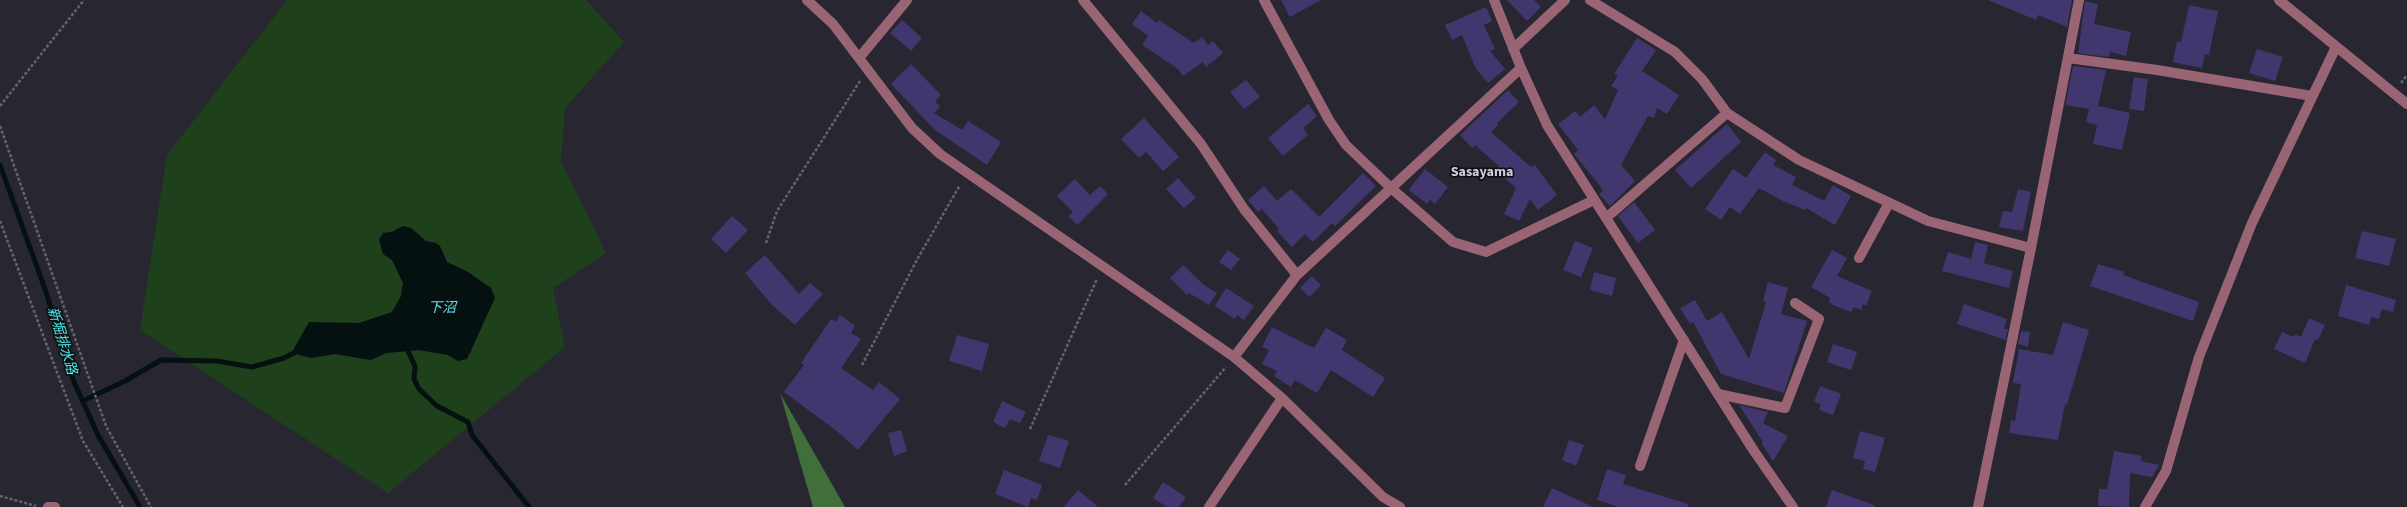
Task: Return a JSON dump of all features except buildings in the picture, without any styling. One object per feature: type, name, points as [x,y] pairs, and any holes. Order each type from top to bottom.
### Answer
[{"type":"street","points":[[807,0],[833,24],[912,128],[940,154],[1234,357],[1282,398],[1383,497],[1400,507]]},
{"type":"street","points":[[859,58],[907,0]]},
{"type":"street","points":[[1083,0],[1196,138],[1244,209],[1297,275]]},
{"type":"street","points":[[1264,0],[1329,120],[1346,145],[1391,188],[1453,242],[1486,252],[1594,200]]},
{"type":"street","points":[[1494,0],[1521,68],[1547,125],[1754,451],[1793,507]]},
{"type":"street","points":[[1514,49],[1565,0]]},
{"type":"street","points":[[1590,0],[1675,52],[1702,79],[1727,113],[1799,160],[1928,221],[2032,248]]},
{"type":"street","points":[[1978,507],[2032,248],[2079,0]]},
{"type":"street","points":[[2279,0],[2407,104]]},
{"type":"street","points":[[2145,507],[2166,471],[2200,357],[2252,224],[2336,47]]},
{"type":"street","points":[[2068,58],[2157,70],[2312,96]]},
{"type":"street","points":[[1234,357],[1297,275],[1521,68]]},
{"type":"street","points":[[1606,218],[1727,113]]},
{"type":"street","points":[[1859,258],[1889,203]]},
{"type":"street","points":[[1718,394],[1785,408],[1819,319],[1795,303]]},
{"type":"street","points":[[1640,466],[1684,340]]},
{"type":"street","points":[[1209,507],[1282,398]]},
{"type":"street","points":[[48,507],[55,507]]},
{"type":"path","points":[[0,106],[84,0]]},
{"type":"path","points":[[766,243],[778,211],[867,69]]},
{"type":"path","points":[[0,126],[106,426],[151,507]]},
{"type":"path","points":[[862,365],[919,256],[967,173]]},
{"type":"path","points":[[0,222],[82,441],[123,507]]},
{"type":"path","points":[[1030,430],[1103,266]]},
{"type":"path","points":[[1125,485],[1234,357]]},
{"type":"path","points":[[0,496],[40,507]]},
{"type":"green space","points":[[287,0],[586,0],[624,42],[565,108],[561,162],[606,253],[553,288],[565,347],[388,493],[140,330],[167,155]],"holes":[[[403,226],[411,228],[426,241],[436,243],[447,262],[468,272],[495,298],[474,342],[471,354],[458,361],[448,355],[419,350],[386,353],[371,360],[335,354],[311,358],[299,355],[293,350],[346,323],[359,323],[392,312],[401,296],[403,283],[392,260],[383,254],[383,233],[392,232]]]},
{"type":"green space","points":[[780,393],[845,507],[813,507]]},
{"type":"water","name":"下沼","points":[[403,226],[411,228],[426,241],[436,243],[440,246],[447,262],[468,272],[491,288],[495,298],[467,359],[458,361],[448,355],[419,350],[386,353],[371,360],[335,354],[311,358],[299,355],[293,350],[309,322],[359,323],[392,312],[401,296],[403,283],[392,260],[383,254],[379,239],[383,233],[392,232]]},
{"type":"waterway","name":"新堀排水路","points":[[0,165],[45,289],[74,382],[98,435],[140,507]]},
{"type":"waterway","points":[[405,345],[415,366],[414,379],[419,389],[437,406],[468,422],[472,435],[529,507]]},
{"type":"waterway","points":[[83,401],[125,381],[161,360],[217,361],[252,367],[284,358],[301,349]]},
{"type":"district","name":"Sasayama","points":[[1482,173]]}]
